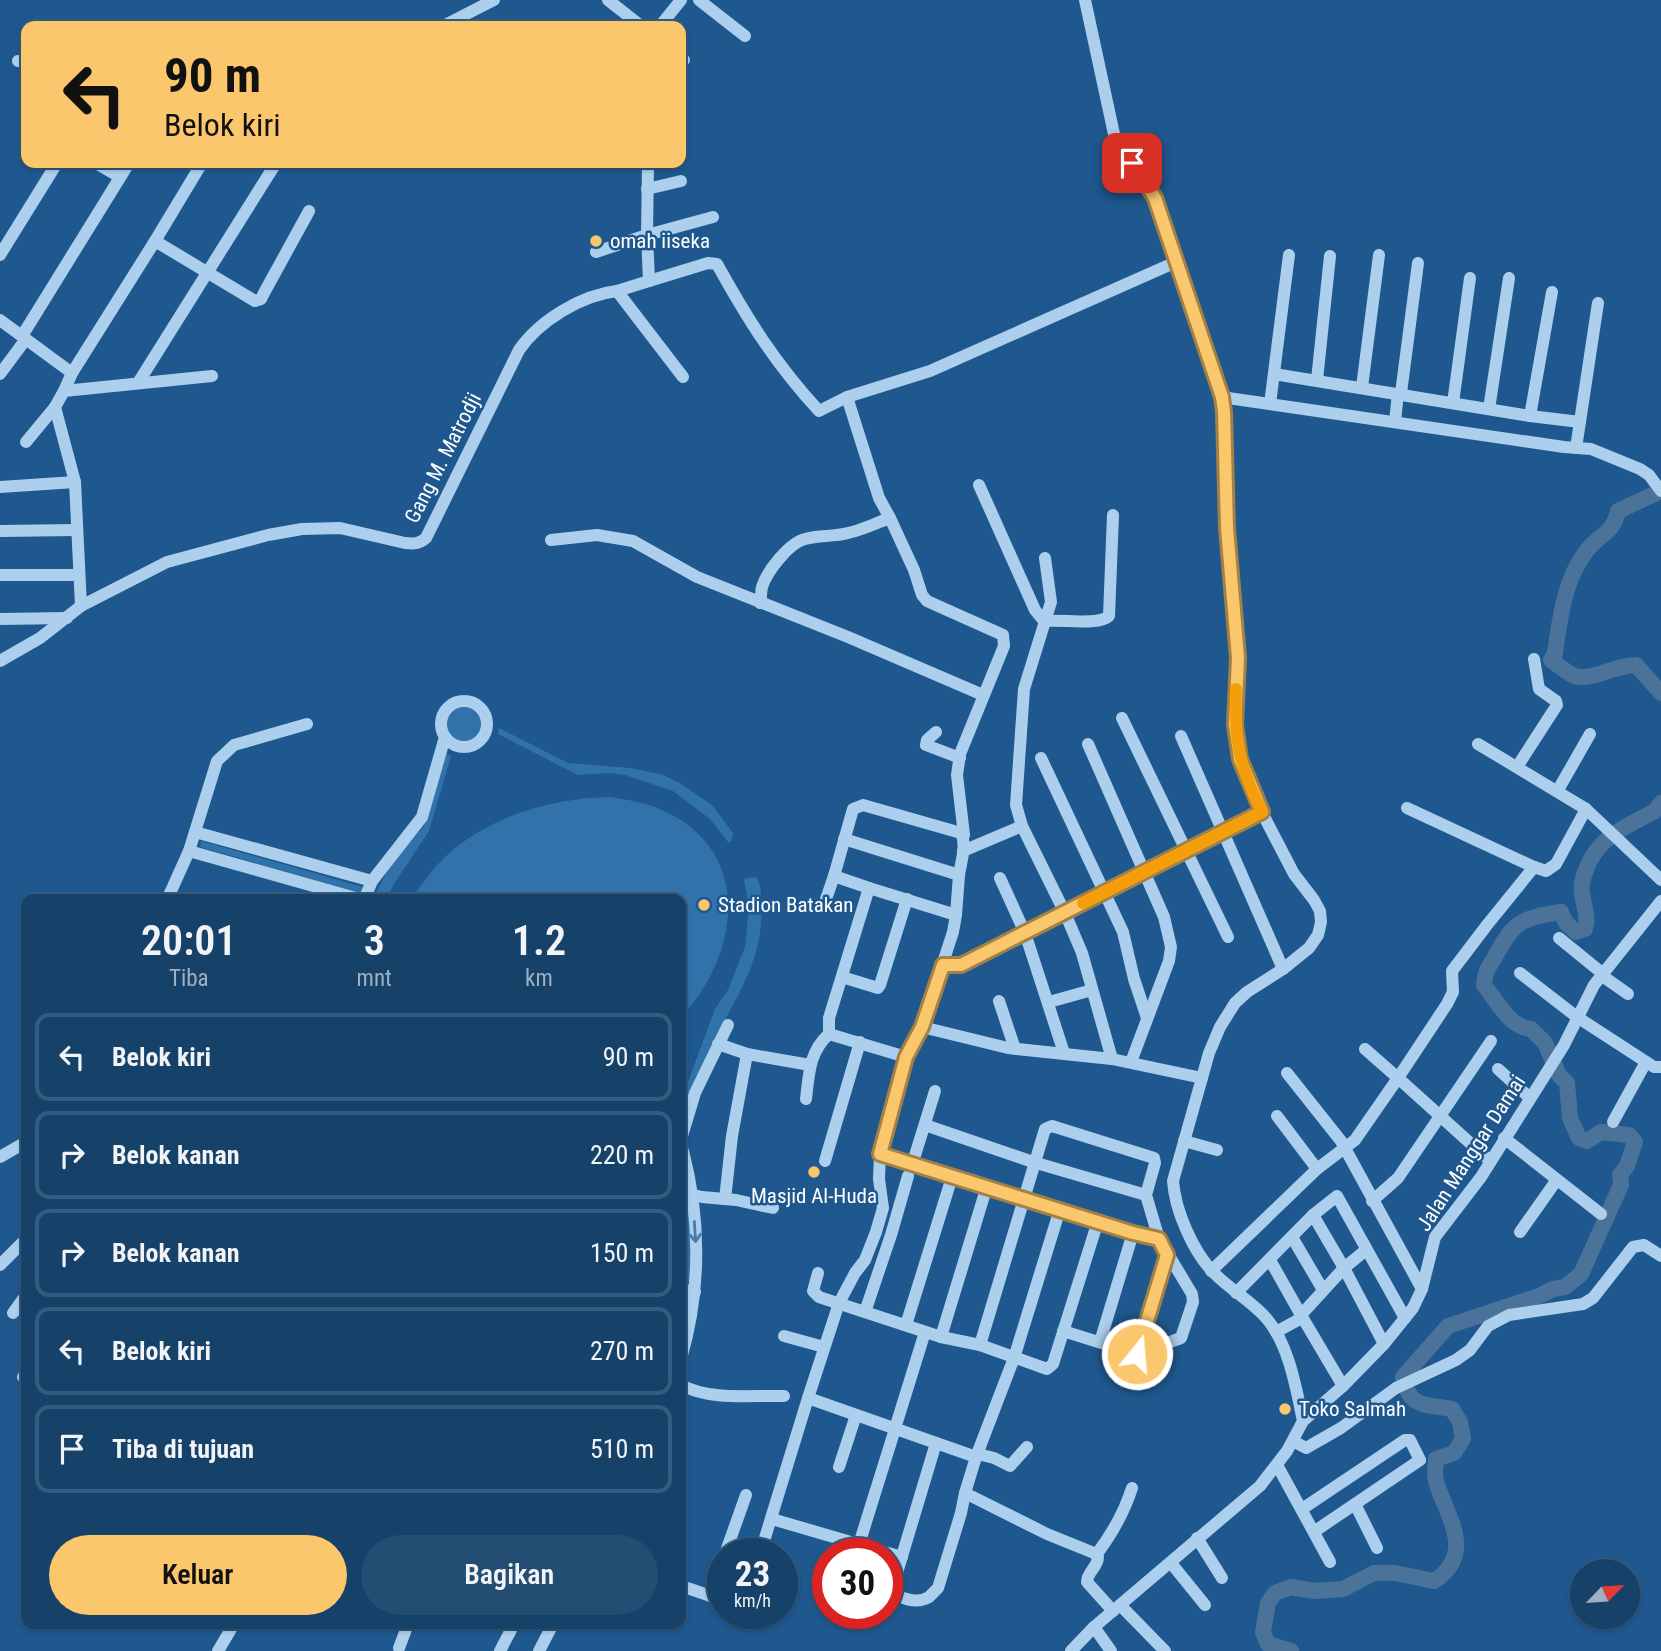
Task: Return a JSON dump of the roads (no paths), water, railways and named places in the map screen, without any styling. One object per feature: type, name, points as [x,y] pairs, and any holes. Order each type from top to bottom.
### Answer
[{"type":"street","points":[[453,21],[494,0]]},
{"type":"street","points":[[608,0],[635,21]]},
{"type":"street","points":[[664,21],[681,0]]},
{"type":"street","points":[[699,0],[746,36]]},
{"type":"street","points":[[1085,0],[1114,134],[1155,198],[1222,397],[1227,528],[1238,658],[1235,725],[1240,759],[1262,812],[1294,874],[1320,911],[1318,935],[1309,948],[1283,970],[1247,992],[1235,1003],[1220,1027],[1202,1078],[1173,1181],[1174,1200],[1185,1226],[1212,1271],[1266,1318],[1276,1332],[1303,1421]]},
{"type":"street","points":[[0,255],[54,168]]},
{"type":"street","points":[[105,168],[120,177]]},
{"type":"street","points":[[0,374],[126,168]]},
{"type":"street","points":[[26,442],[55,407],[72,373],[199,168]]},
{"type":"street","points":[[138,383],[272,168]]},
{"type":"street","points":[[648,168],[649,281]]},
{"type":"street","points":[[647,189],[681,181]]},
{"type":"street","points":[[155,241],[255,302],[261,299],[309,211]]},
{"type":"street","points":[[596,252],[713,217]]},
{"type":"street","points":[[1270,404],[1289,255]]},
{"type":"street","points":[[1362,387],[1379,255]]},
{"type":"street","points":[[1317,380],[1330,256]]},
{"type":"street","points":[[683,377],[617,291],[708,263],[717,264],[752,327],[788,377],[819,411],[847,397],[930,371],[1176,262]]},
{"type":"street","points":[[1395,422],[1418,263]]},
{"type":"street","points":[[1453,402],[1470,278]]},
{"type":"street","points":[[1489,409],[1509,278]]},
{"type":"street","name":"Gang M. Matrodji","points":[[81,606],[167,562],[279,533],[302,529],[340,528],[405,543],[416,544],[422,541],[426,538],[525,342],[534,332],[583,300],[617,291]]},
{"type":"street","points":[[1530,416],[1552,292]]},
{"type":"street","points":[[1576,448],[1598,303]]},
{"type":"street","points":[[0,320],[72,373]]},
{"type":"street","points":[[1274,374],[1580,422]]},
{"type":"street","points":[[64,391],[212,376]]},
{"type":"street","points":[[765,1538],[807,1398],[839,1303],[865,1260],[883,1208],[879,1179],[880,1154],[906,1057],[952,965],[964,835],[957,775],[960,758],[1004,646],[1003,635],[927,601],[922,595],[914,570],[879,498],[847,397]]},
{"type":"street","points":[[1222,397],[1591,449],[1640,469],[1661,491]]},
{"type":"street","points":[[0,661],[40,638],[81,606],[75,482],[55,407]]},
{"type":"street","points":[[0,487],[75,482]]},
{"type":"street","points":[[979,485],[1035,610],[1044,621]]},
{"type":"street","points":[[1044,621],[1060,619],[1100,622],[1109,616],[1113,515]]},
{"type":"street","points":[[760,603],[766,579],[780,558],[796,542],[851,533],[890,518]]},
{"type":"street","points":[[0,531],[77,530]]},
{"type":"street","points":[[551,540],[597,535],[633,541],[697,577],[984,695]]},
{"type":"street","points":[[1045,558],[1051,602],[1024,689],[1016,804],[1022,826],[1082,953],[1112,1059]]},
{"type":"street","points":[[0,575],[79,575]]},
{"type":"street","points":[[0,619],[67,618]]},
{"type":"street","points":[[1517,767],[1557,705],[1556,701],[1538,689],[1534,659]]},
{"type":"street","points":[[1122,718],[1228,937]]},
{"type":"street","points":[[170,894],[189,851],[217,761],[224,752],[234,745],[307,724]]},
{"type":"street","points":[[936,732],[927,740],[926,745],[960,758]]},
{"type":"street","points":[[1558,790],[1590,734]]},
{"type":"street","points":[[1181,736],[1283,970]]},
{"type":"street","points":[[366,894],[372,881],[422,817],[445,737]]},
{"type":"street","points":[[1088,744],[1164,917],[1171,947],[1169,961],[1131,1062]]},
{"type":"street","points":[[1478,744],[1591,812],[1661,880]]},
{"type":"street","points":[[1041,758],[1123,932],[1147,1018]]},
{"type":"street","points":[[825,902],[853,809],[863,804],[964,835]]},
{"type":"street","points":[[1407,808],[1546,871],[1553,867],[1591,812]]},
{"type":"street","points":[[952,965],[1025,933],[1262,812]]},
{"type":"street","points":[[963,851],[1022,826]]},
{"type":"street","points":[[195,832],[372,881]]},
{"type":"street","points":[[844,839],[959,875]]},
{"type":"street","points":[[189,851],[342,894]]},
{"type":"street","points":[[1212,1271],[1317,1169],[1355,1140],[1447,1004],[1452,992],[1452,971],[1534,867]]},
{"type":"street","points":[[834,876],[957,915]]},
{"type":"street","points":[[1000,878],[1025,933],[1064,1053]]},
{"type":"street","points":[[807,1099],[810,1065],[815,1051],[829,1034],[829,1018],[869,888]]},
{"type":"street","points":[[842,977],[874,987],[880,985],[907,899]]},
{"type":"street","name":"Jalan Manggar Damai","points":[[1071,1651],[1094,1627],[1260,1486],[1293,1441],[1303,1421],[1384,1345],[1413,1308],[1422,1289],[1435,1237],[1472,1190],[1564,1045],[1602,974],[1661,901]]},
{"type":"street","points":[[1559,938],[1628,994]]},
{"type":"street","points":[[1520,973],[1577,1017],[1656,1063],[1613,1122]]},
{"type":"street","points":[[1049,1002],[1092,990]]},
{"type":"street","points":[[999,1001],[1015,1049]]},
{"type":"street","points":[[686,1120],[695,1093],[728,1025]]},
{"type":"street","points":[[922,1027],[1015,1049],[1112,1059],[1202,1078]]},
{"type":"street","points":[[829,1034],[906,1057]]},
{"type":"street","points":[[1372,1200],[1398,1178],[1491,1041]]},
{"type":"street","points":[[825,1161],[860,1042]]},
{"type":"street","points":[[718,1044],[747,1054],[810,1065]]},
{"type":"street","points":[[1365,1049],[1490,1161]]},
{"type":"street","points":[[725,1199],[732,1136],[747,1054]]},
{"type":"street","points":[[1498,1069],[1530,1098]]},
{"type":"street","points":[[1287,1073],[1341,1141],[1422,1289]]},
{"type":"street","points":[[865,1312],[935,1091]]},
{"type":"street","points":[[1277,1116],[1317,1169]]},
{"type":"street","points":[[925,1125],[1033,1162],[1146,1195]]},
{"type":"street","points":[[980,1345],[1033,1162],[1045,1129],[1052,1126],[1154,1158],[1146,1195],[1159,1239],[1193,1297],[1184,1335],[1137,1354],[1063,1331]]},
{"type":"street","points":[[1504,1139],[1601,1214]]},
{"type":"street","points":[[1184,1141],[1217,1150]]},
{"type":"street","points":[[0,1157],[21,1149]]},
{"type":"street","points":[[880,1154],[910,1170],[987,1186],[1159,1239]]},
{"type":"street","points":[[906,1325],[952,1177]]},
{"type":"street","points":[[1520,1232],[1556,1181]]},
{"type":"street","points":[[941,1337],[987,1186]]},
{"type":"street","points":[[686,1193],[773,1208]]},
{"type":"street","points":[[686,1196],[695,1228],[695,1292],[686,1323]]},
{"type":"street","points":[[1236,1293],[1313,1215],[1337,1196],[1405,1318]]},
{"type":"street","points":[[903,1598],[921,1600],[938,1588],[965,1493],[1014,1358],[1060,1209]]},
{"type":"street","points":[[1313,1215],[1384,1345]]},
{"type":"street","points":[[818,1273],[814,1293],[925,1332],[980,1345],[1047,1369],[1051,1367],[1098,1221]]},
{"type":"street","points":[[1100,1342],[1133,1233]]},
{"type":"street","points":[[1292,1237],[1323,1290]]},
{"type":"street","points":[[0,1265],[21,1244]]},
{"type":"street","points":[[1293,1441],[1304,1448],[1307,1447],[1341,1428],[1401,1385],[1456,1360],[1470,1350],[1488,1325],[1499,1319],[1526,1312],[1583,1304],[1593,1298],[1633,1247],[1644,1245],[1661,1256]]},
{"type":"street","points":[[1276,1332],[1298,1320],[1344,1268],[1366,1250]]},
{"type":"street","points":[[1137,1354],[1167,1255]]},
{"type":"street","points":[[1270,1260],[1343,1386]]},
{"type":"street","points":[[686,1290],[695,1292]]},
{"type":"street","points":[[13,1313],[21,1302]]},
{"type":"street","points":[[860,1538],[925,1332]]},
{"type":"street","points":[[784,1336],[824,1347]]},
{"type":"street","points":[[686,1388],[712,1395],[784,1396]]},
{"type":"street","points":[[807,1398],[896,1425],[936,1443],[978,1453],[1010,1466],[1027,1447]]},
{"type":"street","points":[[839,1467],[856,1415]]},
{"type":"street","points":[[1302,1508],[1405,1440],[1410,1440],[1420,1460],[1315,1531]]},
{"type":"street","points":[[903,1554],[936,1443]]},
{"type":"street","points":[[1277,1465],[1331,1562]]},
{"type":"street","points":[[1096,1555],[1121,1516],[1132,1488]]},
{"type":"street","points":[[965,1493],[1096,1555],[1098,1561],[1090,1572],[1087,1583],[1165,1651]]},
{"type":"street","points":[[731,1538],[746,1495]]},
{"type":"street","points":[[1355,1504],[1377,1548]]},
{"type":"street","points":[[772,1519],[826,1538]]},
{"type":"street","points":[[1197,1538],[1222,1578]]},
{"type":"street","points":[[1171,1563],[1205,1605]]},
{"type":"street","points":[[686,1588],[707,1595]]},
{"type":"street","points":[[1094,1627],[1111,1651]]},
{"type":"street","points":[[218,1651],[231,1629]]},
{"type":"street","points":[[399,1648],[406,1629]]},
{"type":"street","points":[[500,1651],[511,1629]]},
{"type":"street","points":[[539,1651],[550,1629]]},
{"type":"waterway","points":[[1661,491],[1618,511],[1609,530],[1585,553],[1568,588],[1555,653],[1551,660],[1572,675],[1582,677],[1636,665],[1661,693]]},
{"type":"waterway","points":[[1291,1651],[1268,1644],[1263,1632],[1268,1603],[1275,1593],[1291,1587],[1315,1591],[1343,1589],[1374,1573],[1395,1573],[1434,1581],[1447,1570],[1454,1558],[1455,1534],[1436,1481],[1436,1459],[1454,1453],[1463,1439],[1460,1422],[1452,1409],[1419,1403],[1409,1394],[1403,1377],[1448,1326],[1565,1287],[1581,1274],[1621,1185],[1620,1175],[1627,1166],[1635,1142],[1629,1135],[1601,1132],[1587,1141],[1579,1138],[1570,1118],[1567,1083],[1559,1075],[1545,1043],[1531,1029],[1516,1024],[1510,1018],[1484,985],[1484,980],[1508,935],[1528,919],[1561,912],[1566,923],[1576,932],[1585,929],[1582,886],[1584,875],[1597,849],[1623,828],[1655,811],[1661,803]]},
{"type":"place","name":"omah iiseka","points":[[596,241]]},
{"type":"place","name":"Stadion Batakan","points":[[704,905]]},
{"type":"place","name":"Masjid Al-Huda","points":[[814,1172]]},
{"type":"place","name":"Toko Salmah","points":[[1285,1409]]}]
